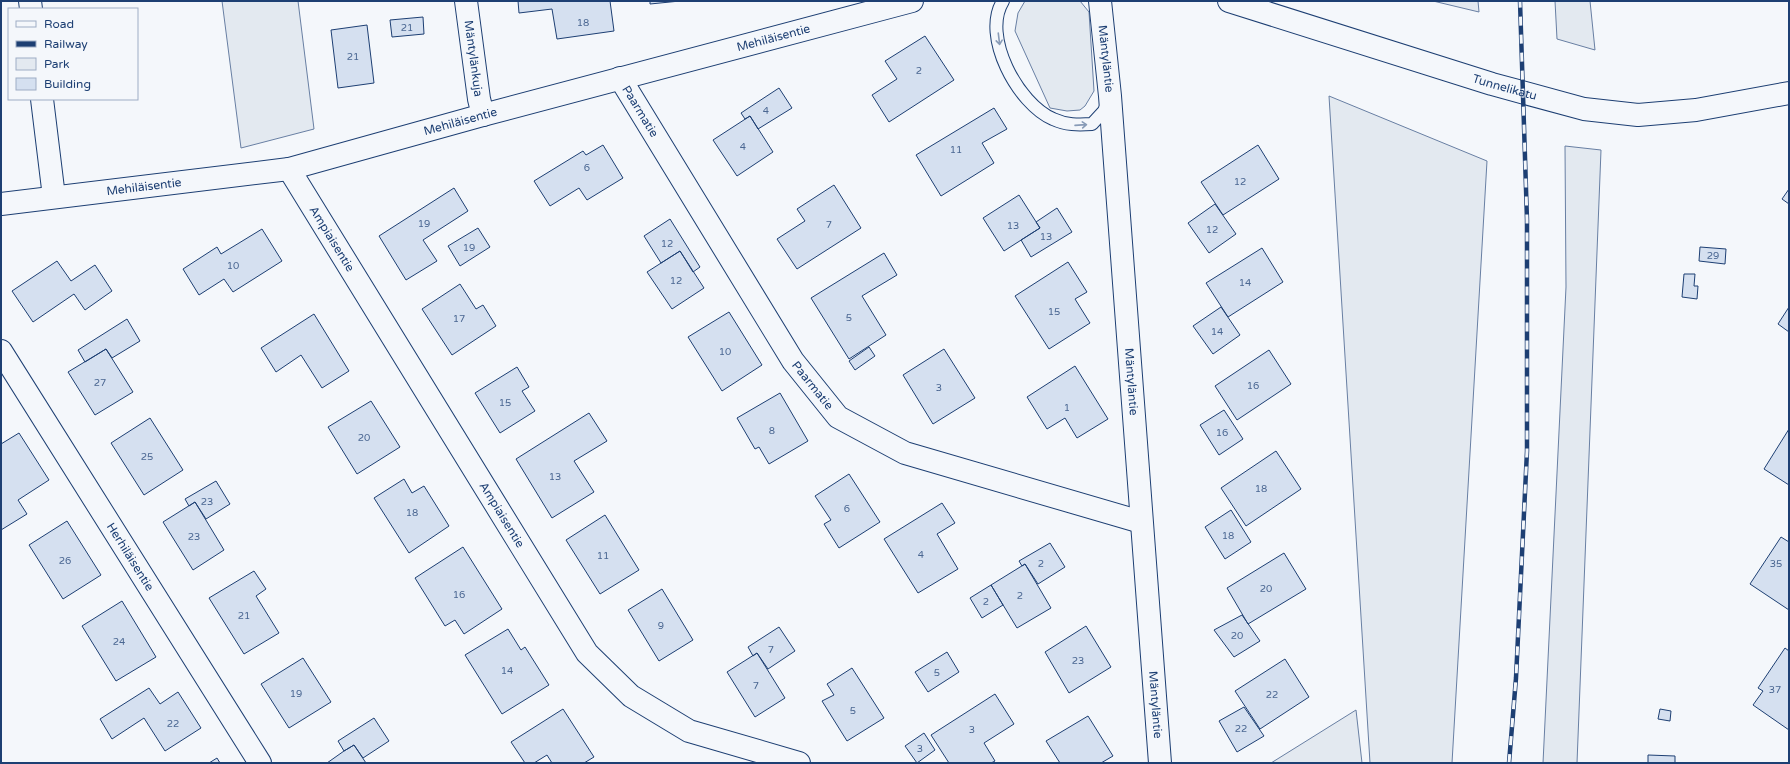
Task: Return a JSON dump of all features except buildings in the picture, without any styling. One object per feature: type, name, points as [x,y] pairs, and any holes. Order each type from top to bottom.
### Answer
[{"type":"street","name":"Mäntylänkuja","points":[[466,1],[479,99],[483,115]]},
{"type":"street","name":"Mehiläisentie","points":[[1,204],[289,169],[620,78],[912,1]]},
{"type":"street","name":"Mäntyläntie","points":[[1100,1],[1110,96],[1160,763]]},
{"type":"street","name":"Tunnelikatu","points":[[1229,1],[1492,84],[1584,109],[1638,115],[1696,110],[1789,93]]},
{"type":"street","name":"Paarmatie","points":[[620,78],[793,361],[838,417],[905,453],[1141,522]]},
{"type":"street","points":[[42,100],[54,197]]},
{"type":"street","name":"Ampiaisentie","points":[[289,169],[587,653],[631,696],[689,730],[799,763]]},
{"type":"street","name":"Herhiläisentie","points":[[1,351],[260,763]]},
{"type":"lane","points":[[1003,1],[999,6],[997,24],[999,44],[1003,60],[1020,91],[1035,107],[1052,119],[1073,125],[1092,124],[1104,111],[1110,96]]},
{"type":"green space","points":[[222,1],[298,1],[314,129],[241,148]]},
{"type":"green space","points":[[1025,1],[1080,1],[1089,12],[1094,91],[1085,106],[1080,110],[1067,111],[1050,108],[1015,31],[1018,13]]},
{"type":"green space","points":[[1433,1],[1478,1],[1479,12]]},
{"type":"green space","points":[[1555,1],[1590,1],[1595,50],[1557,39]]},
{"type":"green space","points":[[1329,96],[1487,161],[1452,763],[1370,763]]},
{"type":"green space","points":[[1565,146],[1601,150],[1577,763],[1543,763],[1566,287]]},
{"type":"green space","points":[[1356,710],[1362,763],[1271,763]]},
{"type":"railway","points":[[1509,763],[1516,678],[1527,451],[1527,220],[1520,1]]}]
